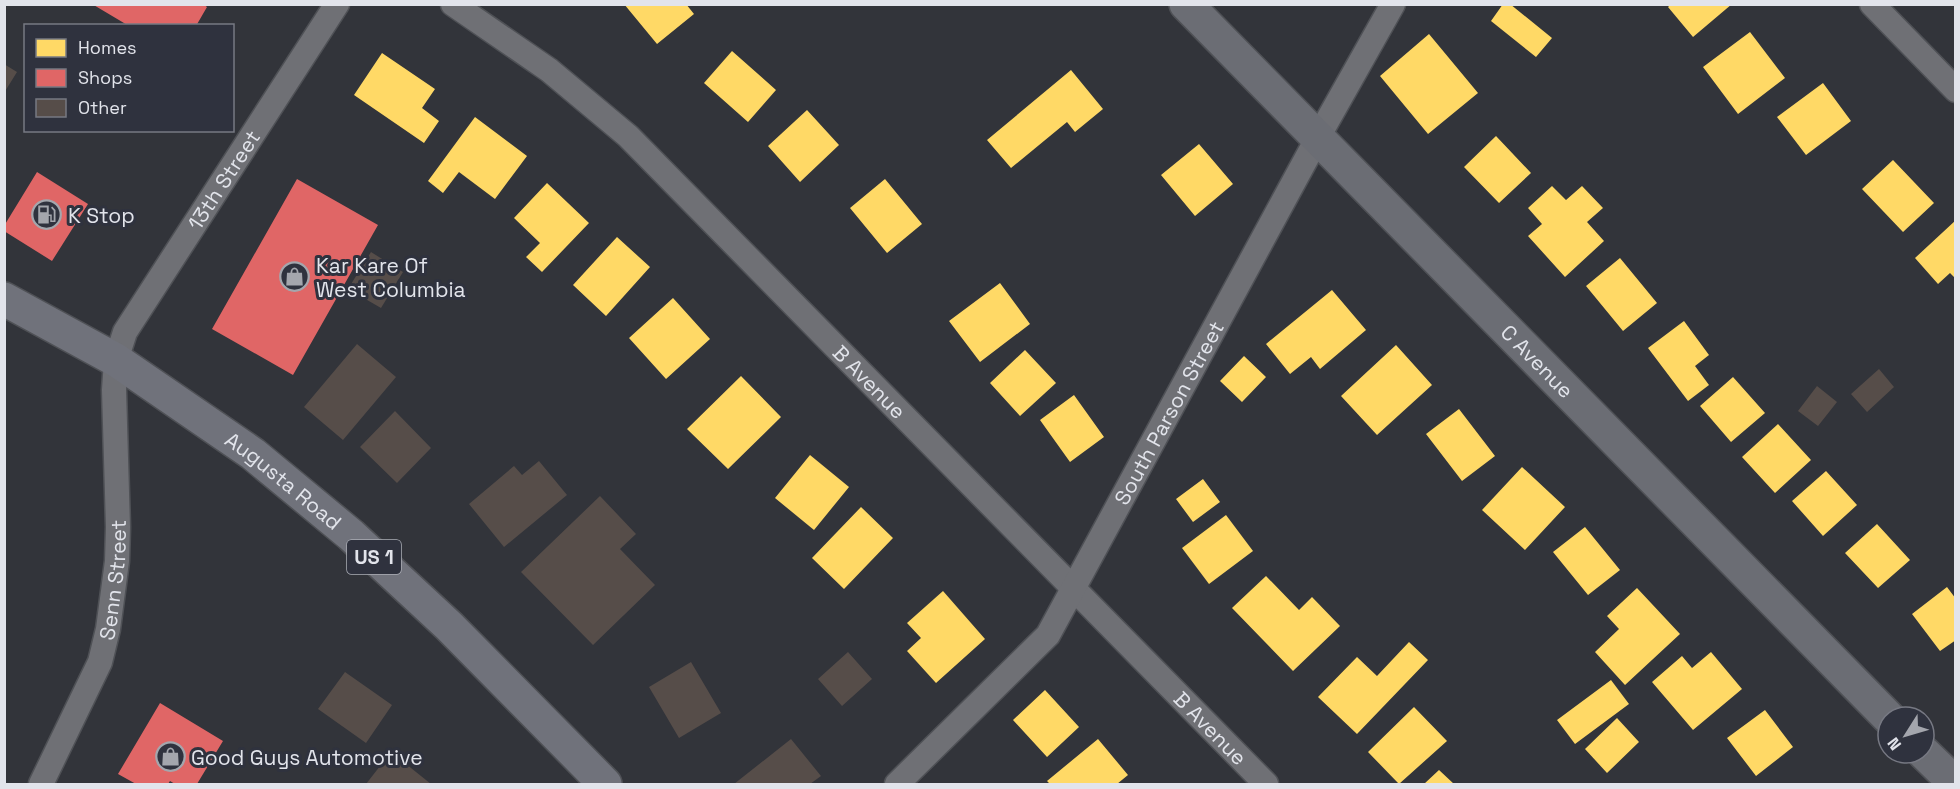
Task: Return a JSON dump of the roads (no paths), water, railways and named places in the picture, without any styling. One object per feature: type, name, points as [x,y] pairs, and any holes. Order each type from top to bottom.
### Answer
[{"type":"main road","name":"Augusta Road","points":[[4,299],[116,360],[253,454],[351,535],[449,626],[605,784]]},
{"type":"street","name":"13th Street","points":[[116,360],[125,332],[337,4]]},
{"type":"street","name":"B Avenue","points":[[453,4],[549,70],[628,136],[1266,784]]},
{"type":"street","name":"C Avenue","points":[[1186,4],[1876,705]]},
{"type":"street","name":"South Parson Street","points":[[897,784],[1048,635],[1317,139],[1393,4]]},
{"type":"street","points":[[1872,4],[1956,90]]},
{"type":"street","name":"Senn Street","points":[[40,784],[100,662],[108,629],[118,538],[114,390],[116,360]]},
{"type":"street","points":[[1936,765],[1956,784]]},
{"type":"place","name":"K Stop","points":[[47,215]]},
{"type":"place","name":"Kar Kare Of West Columbia","points":[[295,277]]},
{"type":"place","name":"Good Guys Automotive","points":[[170,757]]}]
